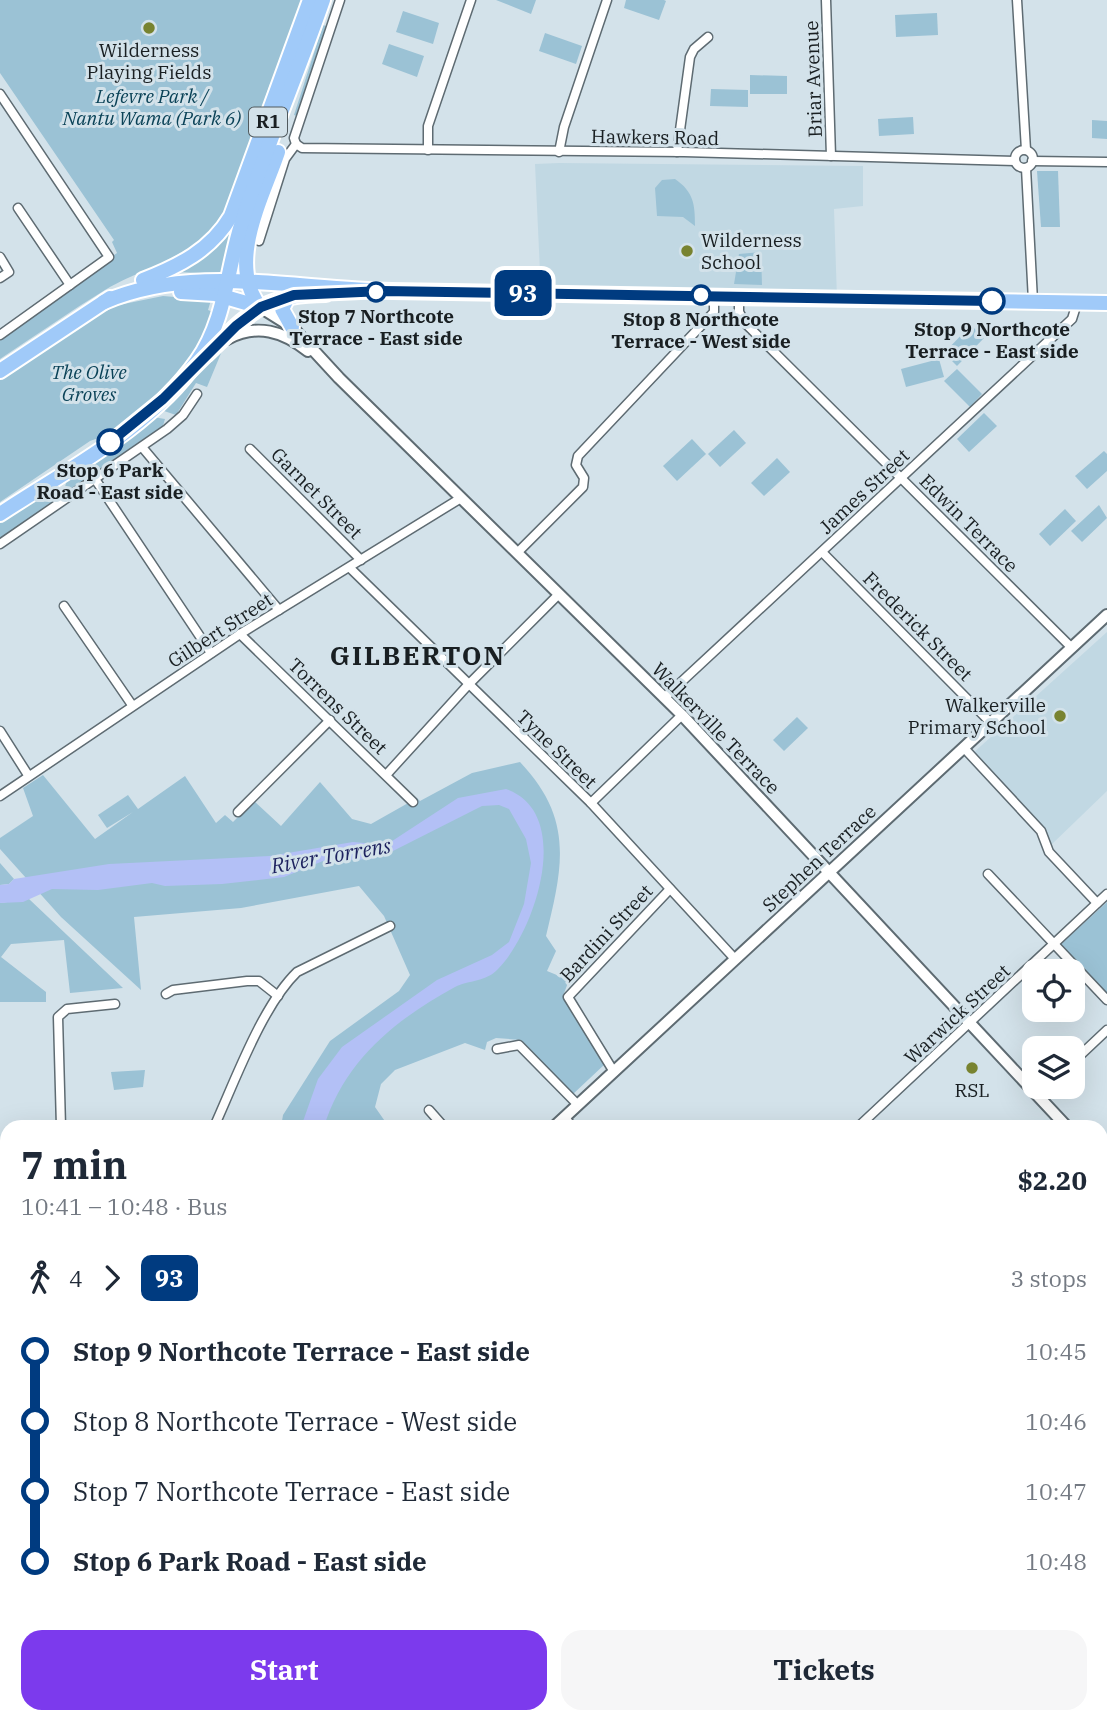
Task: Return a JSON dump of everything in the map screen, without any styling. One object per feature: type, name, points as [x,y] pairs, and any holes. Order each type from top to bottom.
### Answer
[{"type":"highway","points":[[312,0],[318,16]]},
{"type":"highway","name":"R1","points":[[0,371],[136,283],[180,265],[219,234],[235,209],[312,0]]},
{"type":"highway","name":"R1","points":[[0,514],[121,435],[163,399],[190,370],[213,332],[247,209],[323,0]]},
{"type":"highway","points":[[271,112],[278,110],[290,77],[302,62]]},
{"type":"highway","points":[[261,307],[248,282],[248,243],[284,133],[295,82]]},
{"type":"highway","points":[[104,302],[159,284],[225,289],[248,282],[383,291],[1107,303]]},
{"type":"highway","points":[[225,289],[261,307]]},
{"type":"highway","points":[[190,370],[261,307],[289,295],[383,291]]},
{"type":"highway","points":[[289,295],[282,309],[292,327]]},
{"type":"street","points":[[259,240],[286,157],[296,144],[294,138],[340,0]]},
{"type":"street","points":[[428,149],[428,126],[471,0]]},
{"type":"street","points":[[559,152],[607,0]]},
{"type":"street","name":"Briar Avenue","points":[[826,0],[831,156]]},
{"type":"street","points":[[1017,0],[1026,150],[1032,156],[1029,164],[1033,301]]},
{"type":"street","points":[[318,16],[333,20]]},
{"type":"street","points":[[681,152],[690,57],[708,37]]},
{"type":"street","points":[[0,94],[109,257],[0,335]]},
{"type":"street","name":"Hawkers Road","points":[[296,144],[302,148],[681,152],[1014,161]]},
{"type":"street","points":[[1026,150],[1017,152],[1014,161],[1020,167],[1029,164],[1107,162]]},
{"type":"street","points":[[18,208],[70,285]]},
{"type":"street","points":[[0,257],[9,272],[0,278]]},
{"type":"street","points":[[518,552],[583,487],[584,478],[576,465],[578,456],[714,312],[714,295]]},
{"type":"street","name":"Edwin Terrace","points":[[739,296],[739,312],[745,323],[1072,648]]},
{"type":"street","name":"James Street","points":[[664,698],[1072,319],[1077,303]]},
{"type":"street","name":"Walkerville Terrace","points":[[261,307],[292,327],[327,366],[682,715],[969,1024],[1022,1073]]},
{"type":"street","name":"Walkerville Terrace","points":[[218,344],[244,332],[270,331],[290,337],[327,366]]},
{"type":"street","points":[[0,544],[142,447],[183,415],[197,394]]},
{"type":"street","points":[[142,447],[279,610]]},
{"type":"street","name":"Garnet Street","points":[[250,449],[361,560]]},
{"type":"street","points":[[94,479],[211,653]]},
{"type":"street","name":"Gilbert Street","points":[[0,796],[240,634],[461,498]]},
{"type":"street","name":"Frederick Street","points":[[822,552],[991,723]]},
{"type":"street","name":"Tyne Street","points":[[350,568],[591,803],[735,960]]},
{"type":"street","points":[[387,774],[468,685],[559,594]]},
{"type":"street","points":[[64,606],[132,705]]},
{"type":"street","name":"Stephen Terrace","points":[[569,1120],[578,1105],[1107,615]]},
{"type":"street","name":"Torrens Street","points":[[240,634],[413,802]]},
{"type":"street","points":[[591,803],[682,715]]},
{"type":"street","points":[[238,812],[330,720]]},
{"type":"street","points":[[0,731],[29,775]]},
{"type":"street","points":[[964,748],[1041,831],[1049,852],[1097,903]]},
{"type":"street","points":[[988,874],[1107,1000]]},
{"type":"street","name":"Bardini Street","points":[[614,1072],[568,997],[670,889]]},
{"type":"street","name":"Warwick Street","points":[[866,1120],[1107,894]]},
{"type":"street","points":[[217,1120],[278,996],[297,972],[390,926]]},
{"type":"street","points":[[166,994],[173,990],[259,981],[278,996]]},
{"type":"street","points":[[61,1120],[59,1014],[67,1009],[115,1004]]},
{"type":"street","points":[[1085,1051],[1107,1030]]},
{"type":"street","points":[[497,1049],[519,1045],[578,1105]]},
{"type":"street","name":"Walkerville Terrace","points":[[1047,1099],[1062,1120]]},
{"type":"street","points":[[429,1110],[438,1120]]},
{"type":"shaded area","name":"Wilderness School","points":[[535,164],[863,166],[863,206],[834,209],[837,298],[541,293]]},
{"type":"shaded area","name":"Walkerville Primary School","points":[[1107,632],[1107,791],[1050,846],[972,754]]},
{"type":"green space","name":"Lefevre Park / Nantu Wama (Park 6)","points":[[0,0],[301,0],[282,66],[270,84],[226,213],[212,230],[185,253],[105,290],[0,359],[0,335],[117,253],[112,242],[114,240],[0,73]]},
{"type":"green space","points":[[496,0],[536,0],[531,14]]},
{"type":"green space","points":[[626,0],[666,1],[659,20],[624,8]]},
{"type":"green space","points":[[403,11],[439,23],[433,44],[396,32]]},
{"type":"green space","points":[[937,13],[938,35],[896,37],[895,15]]},
{"type":"green space","points":[[323,25],[326,26],[325,35],[297,116],[294,115]]},
{"type":"green space","points":[[545,33],[582,46],[576,64],[539,51]]},
{"type":"green space","points":[[389,44],[424,56],[417,77],[382,64]]},
{"type":"green space","points":[[750,75],[787,76],[787,94],[750,94]]},
{"type":"green space","points":[[711,89],[748,90],[748,107],[710,106]]},
{"type":"green space","points":[[913,117],[914,134],[879,136],[878,119]]},
{"type":"green space","points":[[1092,120],[1107,121],[1107,139],[1092,138]]},
{"type":"green space","points":[[1037,171],[1058,171],[1060,227],[1041,227]]},
{"type":"green space","points":[[675,179],[690,194],[695,212],[695,226],[683,217],[657,216],[655,188],[662,180]]},
{"type":"green space","points":[[237,218],[221,274],[178,272]]},
{"type":"green space","points":[[761,252],[762,285],[734,284],[739,254]]},
{"type":"green space","name":"The Olive Groves","points":[[163,296],[211,300],[208,310],[213,312],[194,352],[165,390],[130,421],[90,441],[0,502],[0,380],[109,307]]},
{"type":"green space","points":[[971,325],[984,338],[957,366],[944,353]]},
{"type":"green space","points":[[220,350],[222,351],[207,387],[196,383],[176,415],[164,411],[163,408]]},
{"type":"green space","points":[[939,359],[944,377],[906,387],[901,369]]},
{"type":"green space","points":[[957,369],[982,394],[970,407],[944,381]]},
{"type":"green space","points":[[984,413],[997,426],[969,452],[957,439]]},
{"type":"green space","points":[[153,417],[165,419],[162,429],[72,489],[64,491],[67,479]]},
{"type":"green space","points":[[734,430],[746,443],[720,467],[708,454]]},
{"type":"green space","points":[[692,439],[706,454],[677,481],[663,466]]},
{"type":"green space","points":[[1104,451],[1107,454],[1107,471],[1087,489],[1075,476]]},
{"type":"green space","points":[[777,458],[790,472],[764,496],[751,483]]},
{"type":"green space","points":[[56,486],[59,498],[0,538],[0,523]]},
{"type":"green space","points":[[1099,505],[1107,518],[1082,542],[1071,531]]},
{"type":"green space","points":[[1065,509],[1076,521],[1050,546],[1039,534]]},
{"type":"green space","points":[[797,717],[808,728],[784,751],[773,740]]},
{"type":"green space","points":[[520,762],[549,803],[556,824],[560,844],[559,865],[546,936],[556,951],[547,971],[569,980],[563,996],[605,1064],[572,1095],[521,1040],[496,1038],[487,1042],[485,1050],[465,1043],[395,1070],[381,1084],[375,1107],[384,1120],[282,1120],[330,1041],[399,991],[410,975],[384,916],[359,886],[241,908],[134,917],[141,990],[61,917],[0,849],[0,838],[33,816],[23,788],[43,775],[95,839],[133,812],[107,828],[98,815],[128,795],[138,809],[185,776],[216,823],[225,815],[233,822],[254,801],[281,826],[320,782],[352,819],[371,824],[417,798],[420,801],[472,773]]},
{"type":"green space","points":[[0,863],[14,879],[9,884],[0,885]]},
{"type":"green space","points":[[29,899],[123,988],[70,993],[64,940],[11,944],[1,957],[46,992],[46,1002],[0,1002],[0,903]]},
{"type":"green space","points":[[1107,902],[1107,998],[1085,973],[1085,959],[1072,959],[1060,945]]},
{"type":"green space","points":[[145,1070],[143,1087],[114,1090],[111,1072]]},
{"type":"water","name":"River Torrens","points":[[506,789],[527,802],[539,822],[544,847],[542,874],[525,929],[512,952],[493,973],[483,979],[455,987],[433,999],[375,1044],[345,1082],[327,1120],[303,1120],[318,1079],[342,1047],[437,980],[492,955],[509,942],[524,904],[531,863],[526,839],[509,809],[499,805],[482,806],[391,852],[371,859],[323,861],[284,877],[222,884],[165,886],[152,883],[98,890],[52,889],[23,902],[0,903],[0,885],[9,884],[14,879],[109,864],[270,856],[353,842],[386,845],[458,798]]},
{"type":"bus line","name":"93","points":[[110,442],[163,399],[244,318],[256,309],[289,295],[383,291],[992,301]]},
{"type":"place","name":"Wilderness Playing Fields","points":[[149,28]]},
{"type":"place","name":"Wilderness School","points":[[687,251]]},
{"type":"place","name":"Stop 7 Northcote Terrace - East side","points":[[376,292]]},
{"type":"place","name":"Stop 8 Northcote Terrace - West side","points":[[701,295]]},
{"type":"place","name":"Stop 9 Northcote Terrace - East side","points":[[992,301]]},
{"type":"place","name":"Stop 6 Park Road - East side","points":[[110,442]]},
{"type":"place","name":"Walkerville Primary School","points":[[1060,716]]},
{"type":"place","name":"RSL","points":[[972,1068]]},
{"type":"district","name":"GILBERTON","points":[[418,656]]}]
